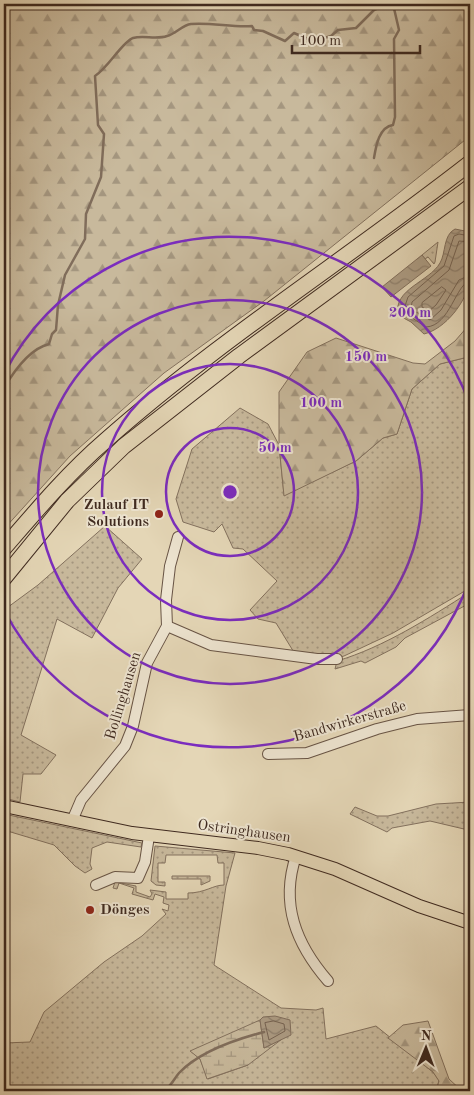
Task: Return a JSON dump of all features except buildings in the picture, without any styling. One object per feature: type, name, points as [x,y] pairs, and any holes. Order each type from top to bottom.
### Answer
[{"type":"highway","points":[[4,548],[71,473],[141,410],[284,300],[470,163]]},
{"type":"highway","points":[[4,578],[67,501],[124,446],[239,356],[470,187]]},
{"type":"main road","name":"Ostringhausen","points":[[4,806],[149,836],[258,848],[296,856],[335,869],[419,906],[470,923]]},
{"type":"street","points":[[178,537],[170,566],[166,600],[167,626],[211,645],[317,659],[336,659]]},
{"type":"street","name":"Bollinghausen","points":[[72,821],[81,800],[125,746],[133,726],[146,663],[167,626]]},
{"type":"street","name":"Bandwirkerstraße","points":[[268,754],[307,753],[370,731],[417,719],[470,715]]},
{"type":"street","points":[[96,885],[115,877],[138,878],[145,862],[149,836]]},
{"type":"street","points":[[296,856],[290,887],[291,913],[303,948],[328,981]]},
{"type":"green space","points":[[4,4],[470,4],[470,136],[264,301],[164,373],[70,456],[4,529]]},
{"type":"green space","points":[[438,242],[434,264],[428,257],[425,259],[422,255]]},
{"type":"green space","points":[[470,305],[470,362],[464,358],[440,364],[412,389],[397,434],[383,438],[356,461],[284,496],[279,445],[279,392],[307,352],[336,338],[413,363],[425,364],[455,341],[468,326],[465,314]]},
{"type":"green space","points":[[464,358],[470,362],[470,588],[393,633],[344,656],[336,658],[295,654],[276,623],[258,619],[250,610],[277,581],[243,549],[233,548],[222,524],[214,532],[183,522],[176,499],[192,449],[240,408],[268,424],[279,445],[284,495],[356,461],[383,438],[397,434],[412,389],[440,364]]},
{"type":"green space","points":[[105,526],[142,559],[118,588],[92,638],[57,619],[21,735],[56,755],[41,774],[23,774],[20,802],[4,798],[4,610],[38,585]]},
{"type":"green space","points":[[470,592],[470,603],[405,638],[396,647],[365,663],[361,661],[335,669],[337,661],[389,640]]},
{"type":"green space","points":[[470,802],[470,825],[464,829],[430,821],[392,828],[387,832],[350,814],[355,807],[377,816],[388,816],[436,804]]},
{"type":"green space","points":[[4,814],[142,843],[141,847],[107,842],[92,848],[90,864],[92,869],[85,873],[75,866],[54,845],[4,830]]},
{"type":"green space","points":[[155,846],[235,853],[226,886],[214,965],[281,1008],[316,1010],[323,1008],[326,1039],[376,1026],[433,1072],[439,1080],[437,1088],[433,1091],[4,1091],[4,1043],[30,1042],[44,1012],[104,962],[142,936],[166,914],[162,909],[168,911],[169,905],[163,903],[164,897],[155,894],[153,900],[132,894],[134,888],[119,883],[117,889],[113,888],[115,882],[136,886],[136,892],[150,897],[152,894],[150,890],[166,892],[166,899],[188,899],[188,893],[224,885],[224,863],[218,863],[217,855],[166,855],[165,863],[158,863],[158,882],[165,882],[165,886],[156,885],[151,881]],"holes":[[[191,1051],[248,1065],[208,1079],[200,1059]]]},
{"type":"green space","points":[[172,876],[210,876],[210,881],[201,885],[201,879],[172,879]]},
{"type":"green space","points":[[260,1020],[264,1048],[282,1039],[248,1065],[207,1079],[200,1059],[190,1051]]},
{"type":"green space","points":[[428,1021],[449,1079],[462,1091],[433,1091],[437,1088],[439,1081],[433,1072],[388,1038],[403,1025]]},
{"type":"water","points":[[455,229],[470,232],[471,267],[468,288],[454,313],[440,327],[424,334],[411,322],[398,315],[398,306],[406,292],[435,270],[442,259],[448,235]]},
{"type":"water","points":[[422,255],[431,266],[391,297],[382,287]]},
{"type":"water","points":[[275,1016],[290,1020],[291,1035],[264,1048],[260,1020],[263,1017]]},
{"type":"waterway","points":[[4,388],[17,368],[29,356],[49,344],[52,334],[56,330],[58,305],[65,275],[85,239],[86,214],[101,177],[104,134],[98,125],[95,76],[125,44],[133,38],[163,37],[185,26],[198,24],[252,26],[254,30],[263,31],[285,41],[294,33],[308,39],[318,40],[331,36],[338,30],[356,28],[374,10],[387,4]]},
{"type":"waterway","points":[[374,158],[381,133],[388,126],[393,125],[395,117],[394,39],[399,30],[393,4]]},
{"type":"waterway","points":[[164,1091],[187,1065],[197,1059],[242,1038],[264,1032]]},
{"type":"place","name":"Zulauf IT Solutions","points":[[159,514]]},
{"type":"place","name":"Dönges","points":[[90,910]]}]
